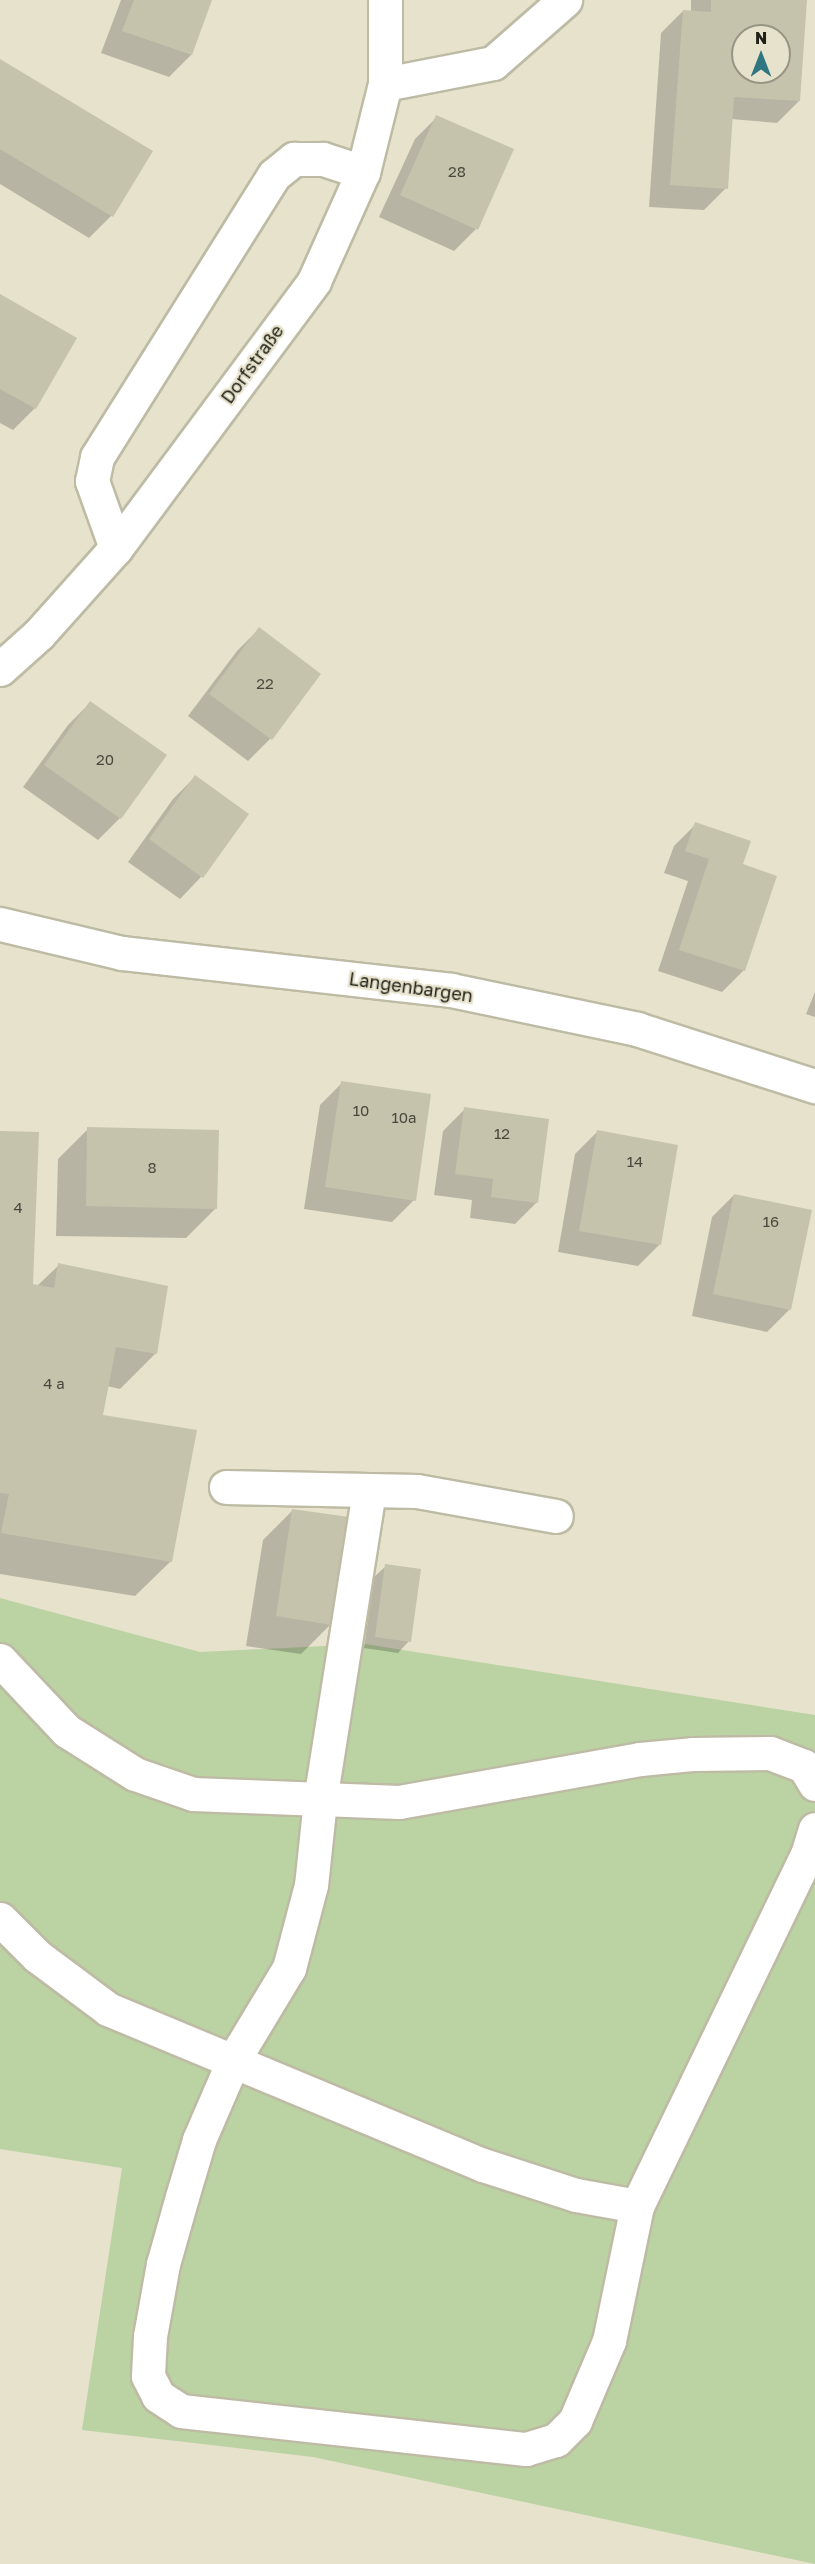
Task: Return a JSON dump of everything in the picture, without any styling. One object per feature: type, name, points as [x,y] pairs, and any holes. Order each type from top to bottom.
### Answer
[{"type":"street","name":"Dorfstraße","points":[[0,669],[39,634],[116,548],[314,281],[363,172],[385,84],[385,0]]},
{"type":"street","points":[[385,84],[493,63],[565,0]]},
{"type":"street","points":[[116,548],[92,481],[97,458],[274,175],[294,159],[323,159],[363,172]]},
{"type":"street","name":"Langenbargen","points":[[0,924],[122,953],[451,990],[637,1029],[815,1086]]},
{"type":"street","points":[[226,1486],[417,1491],[556,1516]]},
{"type":"street","points":[[369,1491],[320,1800],[311,1885],[289,1968],[234,2059],[199,2140],[163,2265],[150,2336],[148,2376],[158,2396],[181,2411],[526,2449],[556,2440],[575,2421],[609,2341],[637,2206],[807,1855],[815,1829]]},
{"type":"street","points":[[0,1660],[67,1731],[135,1774],[193,1794],[399,1802],[640,1759],[693,1754],[770,1753],[804,1766],[815,1784]]},
{"type":"street","points":[[0,1919],[37,1956],[108,2009],[234,2059],[483,2165],[576,2195],[637,2206]]},
{"type":"green space","points":[[0,1598],[200,1652],[365,1644],[815,1715],[815,2564],[313,2457],[82,2430],[122,2168],[0,2149]]},
{"type":"building","points":[[134,0],[212,0],[192,55],[122,31]]},
{"type":"building","points":[[711,0],[807,0],[800,101],[734,97],[728,189],[670,185],[683,10],[711,12]]},
{"type":"building","points":[[0,59],[153,151],[113,217],[0,149]]},
{"type":"building","points":[[436,115],[514,149],[478,230],[400,195]]},
{"type":"building","points":[[0,294],[77,338],[36,409],[0,389]]},
{"type":"building","points":[[259,627],[321,674],[272,740],[209,694]]},
{"type":"building","points":[[90,701],[167,755],[121,819],[44,765]]},
{"type":"building","points":[[195,775],[249,814],[203,878],[149,839]]},
{"type":"building","points":[[695,822],[751,841],[743,864],[777,876],[745,971],[679,950],[709,859],[685,851]]},
{"type":"building","points":[[341,1081],[431,1094],[416,1201],[325,1187]]},
{"type":"building","points":[[464,1107],[549,1119],[538,1203],[491,1197],[493,1179],[455,1174]]},
{"type":"building","points":[[87,1127],[219,1130],[217,1209],[86,1206]]},
{"type":"building","points":[[597,1130],[678,1145],[661,1245],[579,1231]]},
{"type":"building","points":[[0,1131],[39,1132],[33,1284],[54,1288],[58,1263],[168,1286],[157,1354],[116,1347],[103,1415],[197,1430],[172,1562],[1,1533],[9,1494],[0,1493]]},
{"type":"building","points":[[734,1194],[812,1210],[791,1310],[713,1294]]},
{"type":"building","points":[[292,1509],[349,1517],[332,1625],[276,1616]]},
{"type":"building","points":[[385,1564],[421,1569],[411,1642],[375,1637]]}]
